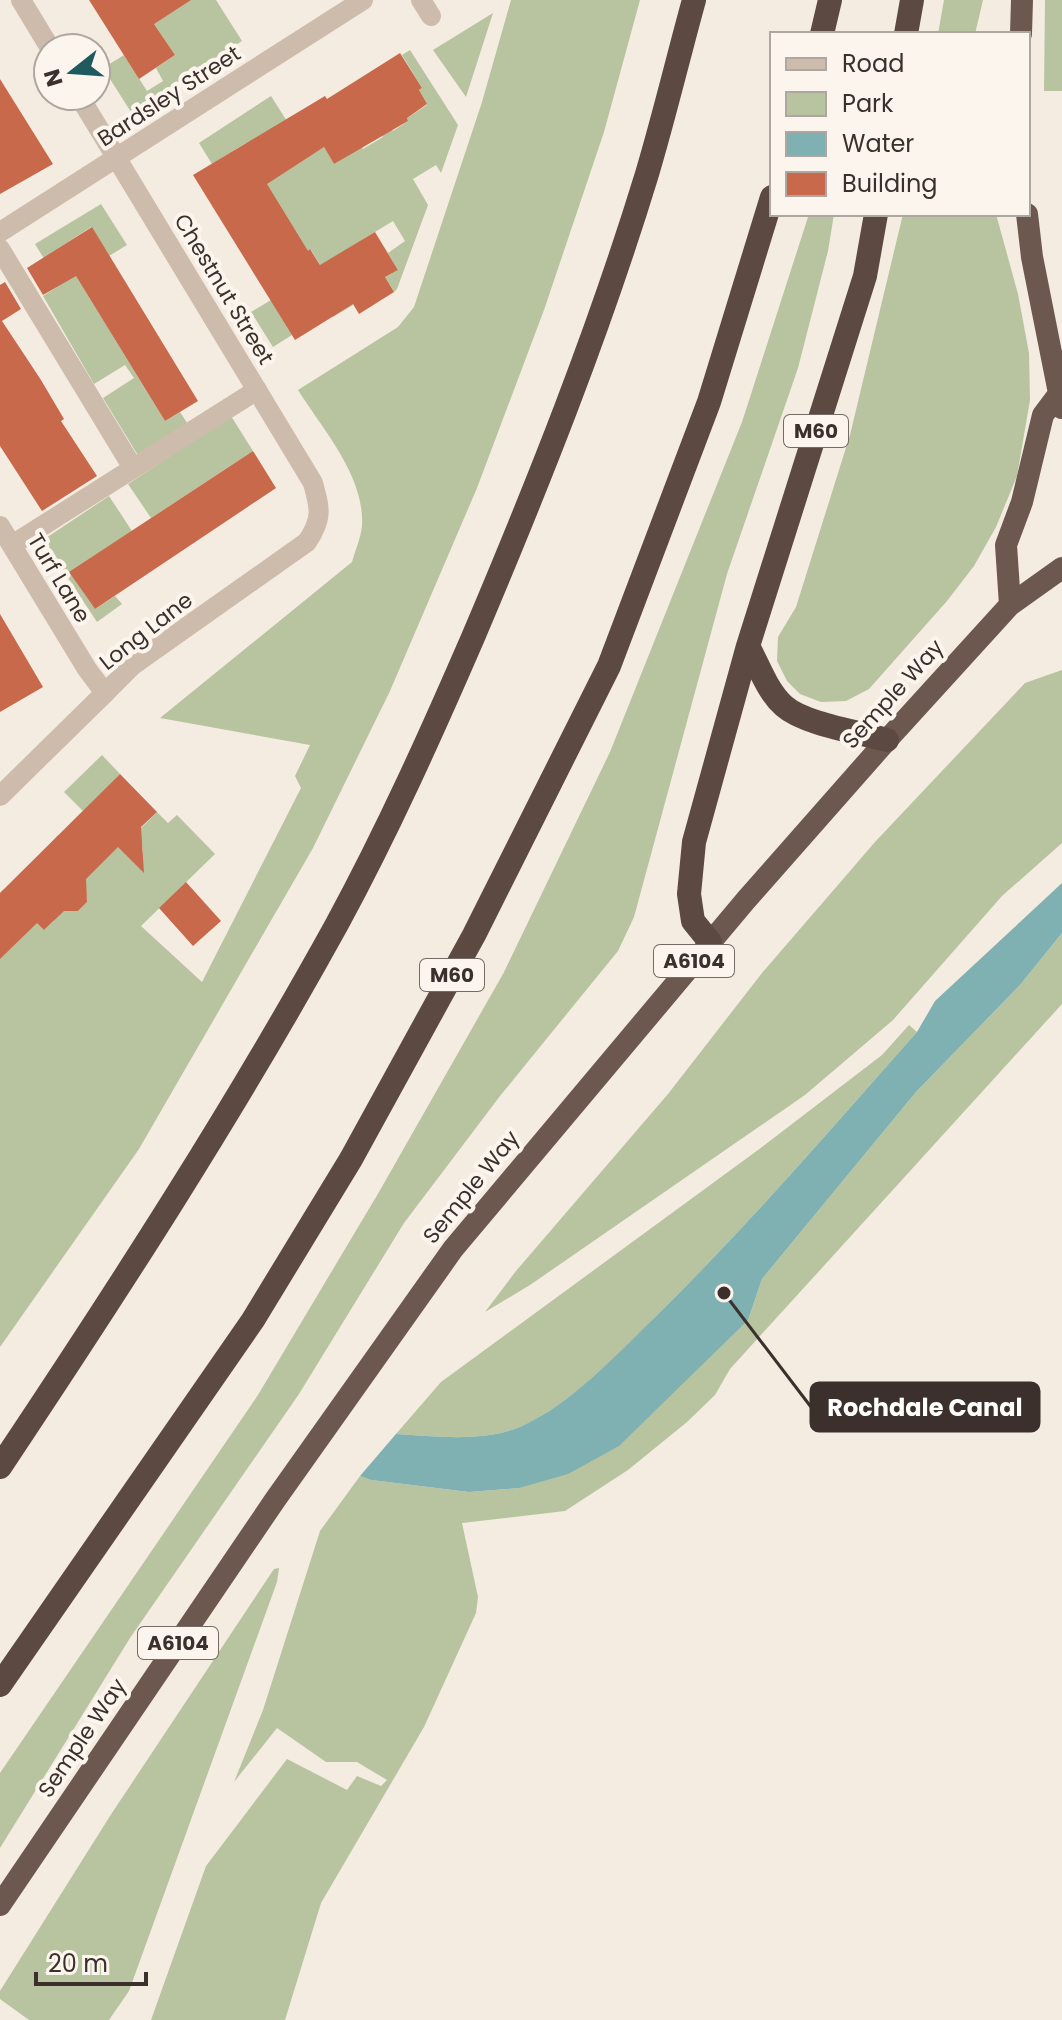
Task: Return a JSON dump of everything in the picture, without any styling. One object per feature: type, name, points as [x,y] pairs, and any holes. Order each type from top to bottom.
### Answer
[{"type":"highway","points":[[0,1467],[125,1280],[240,1093],[339,921],[427,744],[505,562],[583,365],[647,174],[694,0]]},
{"type":"highway","points":[[822,32],[830,0]]},
{"type":"highway","points":[[906,32],[912,0]]},
{"type":"highway","points":[[1021,32],[1022,0]]},
{"type":"highway","name":"M60","points":[[0,1685],[253,1320],[351,1159],[474,935],[609,666],[709,402],[770,204]]},
{"type":"highway","name":"M60","points":[[710,942],[693,921],[689,894],[694,842],[748,646],[865,276],[876,216]]},
{"type":"highway","points":[[1010,605],[1006,545],[1022,502],[1043,415],[1060,402],[1032,257],[1027,216]]},
{"type":"highway","name":"Semple Way","points":[[0,1905],[275,1500],[453,1249],[710,942],[887,740],[1010,605],[1062,568]]},
{"type":"highway","points":[[748,646],[771,691],[786,708],[809,719],[887,740]]},
{"type":"street","points":[[21,0],[40,32]]},
{"type":"street","name":"Bardsley Street","points":[[0,232],[363,0]]},
{"type":"street","name":"Chestnut Street","points":[[88,112],[313,483],[320,510]]},
{"type":"street","points":[[0,249],[133,468]]},
{"type":"street","points":[[12,545],[257,390]]},
{"type":"street","name":"Long Lane","points":[[2,789],[133,665],[307,542],[318,526],[320,510]]},
{"type":"street","name":"Turf Lane","points":[[0,526],[87,669],[105,693]]},
{"type":"green space","points":[[148,0],[216,0],[242,41],[131,112],[112,82],[112,62],[124,55],[147,91],[163,81],[156,68],[175,55],[154,24]]},
{"type":"green space","points":[[511,0],[640,0],[604,132],[544,310],[477,488],[390,691],[313,848],[139,1149],[0,1347],[0,893],[4,889],[44,930],[54,921],[47,913],[62,899],[78,911],[87,902],[87,897],[77,888],[50,844],[58,835],[93,870],[118,846],[137,857],[143,852],[142,844],[134,835],[157,812],[168,823],[177,815],[215,854],[141,926],[202,982],[301,788],[295,776],[310,745],[160,718],[352,562],[362,526],[357,489],[340,454],[298,390],[398,327],[414,307],[482,102]]},
{"type":"green space","points":[[944,0],[983,0],[975,32],[938,32]]},
{"type":"green space","points":[[1045,0],[1062,0],[1062,91],[1044,91]]},
{"type":"green space","points":[[493,13],[466,97],[433,50]]},
{"type":"green space","points":[[410,50],[458,125],[441,173],[436,165],[413,179],[428,205],[397,289],[394,292],[385,277],[398,270],[388,253],[405,241],[393,221],[362,240],[348,297],[353,305],[333,317],[322,299],[336,290],[311,250],[295,258],[265,207],[260,167],[246,143],[212,164],[199,143],[271,96],[309,156],[324,147],[334,164],[358,149],[352,131],[363,149],[383,137],[372,118],[380,112],[393,131],[427,105],[419,90],[422,88],[402,55]]},
{"type":"green space","points":[[101,204],[127,245],[109,256],[91,227],[59,248],[165,421],[180,412],[189,426],[139,457],[103,398],[134,378],[125,365],[94,384],[43,296],[60,285],[35,244]]},
{"type":"green space","points":[[808,216],[834,216],[828,251],[798,368],[727,574],[634,917],[618,951],[500,1096],[404,1223],[299,1394],[130,1638],[0,1848],[0,1773],[258,1395],[379,1192],[503,974],[610,752],[742,422]]},
{"type":"green space","points":[[903,216],[997,216],[1018,294],[1029,353],[1030,400],[1017,476],[996,527],[974,566],[947,601],[869,689],[846,701],[821,702],[800,694],[787,681],[777,661],[778,637],[796,607],[850,435]]},
{"type":"green space","points":[[271,300],[292,335],[273,347],[251,312]]},
{"type":"green space","points":[[231,416],[253,451],[151,518],[128,484]]},
{"type":"green space","points":[[109,496],[132,531],[70,573],[95,609],[115,596],[122,604],[97,622],[43,540]]},
{"type":"green space","points":[[1062,670],[1062,843],[1002,896],[893,1020],[805,1095],[530,1285],[485,1312],[516,1271],[668,1094],[762,973],[875,842],[1025,683]]},
{"type":"green space","points":[[102,755],[120,774],[83,811],[64,792]]},
{"type":"green space","points":[[1062,933],[1062,1004],[730,1369],[715,1395],[628,1470],[565,1511],[462,1523],[478,1597],[476,1613],[424,1727],[321,1903],[285,2020],[151,2020],[206,1866],[287,1759],[347,1790],[357,1776],[381,1786],[387,1780],[357,1762],[326,1762],[277,1728],[234,1782],[263,1710],[320,1531],[360,1476],[469,1492],[519,1488],[748,1320],[762,1279],[916,1092],[1020,985]]},
{"type":"green space","points":[[909,1025],[917,1032],[788,1178],[688,1285],[576,1392],[522,1426],[492,1435],[396,1434],[441,1382],[758,1150],[882,1055]]},
{"type":"green space","points":[[279,1568],[277,1582],[129,1991],[109,2020],[29,2020],[0,1999],[0,1991],[110,1816],[274,1569]]},
{"type":"water","points":[[1062,883],[1062,933],[1020,985],[916,1092],[762,1279],[748,1320],[619,1446],[568,1474],[519,1488],[469,1492],[360,1476],[396,1434],[492,1435],[540,1417],[575,1392],[688,1285],[755,1214],[917,1032],[935,1001]]},
{"type":"building","points":[[89,0],[191,0],[154,24],[175,55],[139,79]]},
{"type":"building","points":[[400,53],[422,88],[419,90],[427,104],[407,118],[408,121],[334,164],[324,147],[267,184],[320,265],[375,232],[398,270],[385,277],[394,292],[359,314],[353,304],[295,340],[193,175],[325,96],[327,99]]},
{"type":"building","points":[[0,79],[53,164],[0,194]]},
{"type":"building","points":[[92,227],[198,401],[165,421],[76,276],[43,295],[27,268]]},
{"type":"building","points":[[5,282],[21,309],[2,321],[41,380],[64,419],[61,421],[97,476],[42,511],[0,446],[0,285]]},
{"type":"building","points":[[253,451],[276,488],[95,609],[69,572]]},
{"type":"building","points":[[0,614],[43,687],[0,712]]},
{"type":"building","points":[[120,774],[157,812],[141,827],[144,873],[118,847],[86,879],[87,902],[78,911],[64,911],[44,930],[37,923],[0,959],[0,893]]},
{"type":"building","points":[[186,882],[221,921],[193,946],[159,908]]},
{"type":"place","name":"Rochdale Canal","points":[[724,1293]]}]
